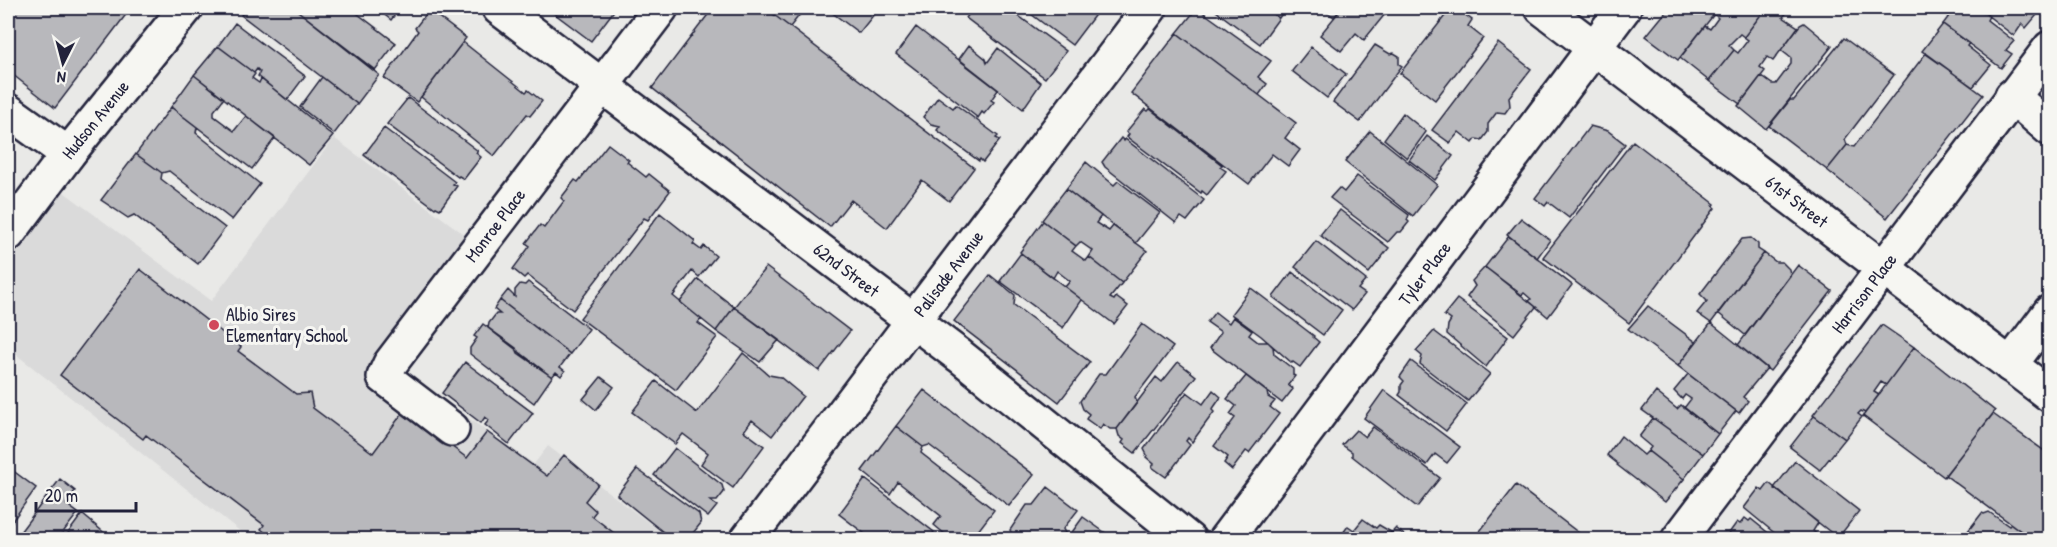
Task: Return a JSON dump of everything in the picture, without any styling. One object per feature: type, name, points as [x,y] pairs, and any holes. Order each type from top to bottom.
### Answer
[{"type":"street","name":"Hudson Avenue","points":[[8,234],[68,154],[186,8]]},
{"type":"street","name":"62nd Street","points":[[499,8],[912,320],[1190,540]]},
{"type":"street","name":"Monroe Place","points":[[452,429],[384,376],[390,364],[661,8]]},
{"type":"street","name":"Palisade Avenue","points":[[747,540],[1150,8]]},
{"type":"street","name":"61st Street","points":[[1542,8],[2049,395]]},
{"type":"street","name":"Tyler Place","points":[[1225,540],[1624,8]]},
{"type":"street","name":"Harrison Place","points":[[1678,540],[2049,48]]},
{"type":"street","points":[[2012,96],[2049,129]]},
{"type":"street","points":[[8,111],[68,154]]},
{"type":"street","points":[[2010,365],[2049,312]]},
{"type":"shaded area","name":"Albio Sires Elementary School","points":[[334,138],[480,246],[391,364],[534,464],[548,446],[670,539],[250,539],[8,348],[8,256],[57,187],[211,301]]},
{"type":"building","points":[[8,8],[131,8],[55,108],[8,71]]},
{"type":"building","points":[[246,8],[294,8],[379,75],[357,104],[241,15]]},
{"type":"building","points":[[294,8],[350,8],[396,43],[375,70]]},
{"type":"building","points":[[376,8],[400,8],[391,20]]},
{"type":"building","points":[[547,8],[616,8],[591,41]]},
{"type":"building","points":[[713,8],[765,8],[974,168],[949,201],[922,180],[887,228],[851,200],[830,227],[652,88]]},
{"type":"building","points":[[765,8],[805,8],[790,27]]},
{"type":"building","points":[[826,8],[879,8],[859,33]]},
{"type":"building","points":[[973,8],[1014,8],[1012,11],[1066,51],[1045,78],[966,18]]},
{"type":"building","points":[[1023,8],[1100,8],[1072,45]]},
{"type":"building","points":[[1197,8],[1271,61],[1258,77],[1267,84],[1259,95],[1177,33]]},
{"type":"building","points":[[1212,8],[1265,8],[1279,18],[1260,44]]},
{"type":"building","points":[[1265,8],[1286,8],[1279,18]]},
{"type":"building","points":[[1321,8],[1342,8],[1334,17]]},
{"type":"building","points":[[1342,8],[1390,8],[1364,40],[1356,33],[1341,51],[1320,35]]},
{"type":"building","points":[[1669,8],[1719,8],[1678,60],[1646,36]]},
{"type":"building","points":[[1719,8],[1766,8],[1744,37],[1740,34],[1729,45],[1734,50],[1709,81],[1680,58],[1705,26],[1710,29],[1718,18],[1714,14]]},
{"type":"building","points":[[1766,8],[1791,8],[1783,17],[1798,27],[1773,61],[1767,57],[1760,67],[1765,71],[1740,104],[1709,81],[1734,50],[1738,53],[1748,40],[1744,37]]},
{"type":"building","points":[[1955,8],[1978,8],[1989,16],[1987,20],[2014,41],[2006,50],[2012,54],[2001,68],[1943,24]]},
{"type":"building","points":[[1978,8],[2027,8],[2037,15],[2026,28],[2022,24],[2014,36]]},
{"type":"building","points":[[1457,9],[1472,20],[1468,26],[1483,38],[1435,100],[1400,73],[1448,12],[1452,15]]},
{"type":"building","points":[[429,10],[466,38],[417,102],[384,78],[418,31],[415,28]]},
{"type":"building","points":[[235,23],[305,76],[287,100],[258,76],[260,72],[257,69],[254,73],[218,46]]},
{"type":"building","points":[[1804,23],[1832,46],[1766,129],[1738,106],[1761,76],[1772,84],[1776,84],[1791,64],[1791,58],[1781,50]]},
{"type":"building","points":[[1943,24],[1969,43],[1967,46],[1991,65],[1973,87],[1922,51]]},
{"type":"building","points":[[916,27],[998,90],[991,100],[994,102],[984,114],[982,112],[978,118],[896,54]]},
{"type":"building","points":[[1177,33],[1296,123],[1285,138],[1300,150],[1288,166],[1272,154],[1249,184],[1131,93]]},
{"type":"building","points":[[1844,38],[1894,75],[1845,139],[1847,145],[1827,170],[1769,126],[1790,100],[1794,100]]},
{"type":"building","points":[[463,42],[526,92],[528,90],[542,101],[530,116],[527,114],[494,156],[421,97]]},
{"type":"building","points":[[1498,43],[1531,69],[1509,97],[1510,106],[1505,113],[1497,112],[1488,124],[1488,132],[1482,140],[1476,139],[1473,143],[1459,132],[1450,143],[1432,130]]},
{"type":"building","points":[[969,45],[986,59],[987,63],[998,48],[1041,83],[1023,109],[959,59]]},
{"type":"building","points":[[1375,45],[1390,54],[1394,53],[1399,56],[1399,64],[1402,66],[1360,122],[1333,102]]},
{"type":"building","points":[[218,46],[254,73],[252,78],[259,83],[261,79],[333,136],[309,165],[194,75]]},
{"type":"building","points":[[1311,47],[1346,74],[1327,98],[1292,71]]},
{"type":"building","points":[[1926,53],[1983,95],[1887,218],[1827,170],[1847,145],[1854,147]]},
{"type":"building","points":[[194,75],[224,98],[214,111],[214,116],[234,131],[246,116],[275,138],[252,169],[171,107]]},
{"type":"building","points":[[322,77],[357,104],[334,134],[300,107]]},
{"type":"building","points":[[938,97],[953,108],[956,105],[998,136],[996,138],[1000,140],[983,162],[937,130],[940,126],[931,124],[923,117]]},
{"type":"building","points":[[408,98],[478,151],[476,153],[481,157],[464,179],[458,177],[387,124]]},
{"type":"building","points":[[171,107],[197,127],[196,133],[260,184],[232,220],[169,171],[162,173],[136,154]]},
{"type":"building","points":[[1145,109],[1148,111],[1150,109],[1222,165],[1220,167],[1226,171],[1207,195],[1202,191],[1201,193],[1127,137],[1129,134],[1126,132]]},
{"type":"building","points":[[1403,113],[1426,132],[1407,158],[1384,139]]},
{"type":"building","points":[[1590,126],[1608,131],[1625,144],[1569,218],[1548,202],[1545,206],[1535,198]]},
{"type":"building","points":[[384,128],[455,182],[453,184],[457,186],[440,209],[435,208],[364,155]]},
{"type":"building","points":[[1370,131],[1437,185],[1413,216],[1345,162]]},
{"type":"building","points":[[1427,136],[1453,156],[1435,180],[1409,160]]},
{"type":"building","points":[[1121,138],[1204,200],[1187,221],[1181,217],[1176,223],[1105,167],[1102,162]]},
{"type":"building","points":[[1633,141],[1715,204],[1713,206],[1715,208],[1629,323],[1543,257]]},
{"type":"building","points":[[608,144],[646,177],[649,174],[670,191],[648,220],[644,218],[573,310],[527,275],[524,278],[513,269],[530,246],[526,243],[540,225],[544,228],[564,201],[561,198],[575,180],[578,182]]},
{"type":"building","points":[[136,154],[162,173],[161,179],[225,228],[198,264],[134,215],[128,218],[101,200]]},
{"type":"building","points":[[8,160],[12,163],[13,173],[8,180]]},
{"type":"building","points":[[1086,162],[1114,185],[1118,181],[1160,213],[1136,243],[1066,189]]},
{"type":"building","points":[[1357,176],[1409,215],[1407,220],[1409,222],[1388,242],[1330,198],[1339,188],[1344,192]]},
{"type":"building","points":[[1066,189],[1101,216],[1096,223],[1109,231],[1113,226],[1147,251],[1122,283],[1089,257],[1093,251],[1080,242],[1076,246],[1042,220]]},
{"type":"building","points":[[1340,210],[1389,248],[1369,273],[1320,235]]},
{"type":"building","points":[[660,213],[695,241],[693,244],[701,250],[704,246],[716,256],[699,277],[692,271],[673,296],[701,319],[698,323],[717,337],[676,390],[580,318]]},
{"type":"building","points":[[1521,218],[1550,240],[1537,258],[1507,235]]},
{"type":"building","points":[[1043,221],[1076,246],[1072,251],[1086,261],[1089,257],[1122,283],[1110,298],[1114,300],[1116,297],[1128,306],[1114,324],[1065,287],[1070,281],[1057,271],[1053,278],[1020,252]]},
{"type":"building","points":[[1509,236],[1572,285],[1548,317],[1529,301],[1531,299],[1524,293],[1522,295],[1485,267]]},
{"type":"building","points":[[1751,238],[1758,244],[1758,249],[1764,253],[1711,323],[1697,313],[1707,301],[1700,294],[1742,239]]},
{"type":"building","points":[[1316,241],[1366,280],[1358,289],[1365,294],[1352,310],[1295,267]]},
{"type":"building","points":[[1021,253],[1082,300],[1063,328],[1000,281]]},
{"type":"building","points":[[1764,253],[1776,262],[1782,262],[1789,269],[1790,275],[1745,335],[1718,313]]},
{"type":"building","points":[[1798,265],[1832,291],[1770,371],[1738,345]]},
{"type":"building","points":[[766,267],[850,331],[819,371],[734,307]]},
{"type":"building","points":[[1485,267],[1536,307],[1514,335],[1467,297],[1475,286],[1472,281]]},
{"type":"building","points":[[140,269],[241,347],[238,351],[296,394],[310,393],[313,408],[373,453],[404,411],[467,458],[487,432],[547,476],[564,455],[598,484],[585,501],[596,511],[592,516],[623,540],[274,540],[261,529],[264,525],[146,435],[143,439],[60,375]]},
{"type":"building","points":[[1292,272],[1342,310],[1323,335],[1273,297]]},
{"type":"building","points":[[990,275],[1015,295],[1014,305],[1090,362],[1059,402],[954,321]]},
{"type":"building","points":[[698,279],[734,307],[716,331],[680,302]]},
{"type":"building","points":[[528,282],[589,329],[570,354],[500,300],[508,290],[515,297],[515,290],[520,284],[525,285]]},
{"type":"building","points":[[1251,288],[1319,342],[1300,367],[1231,314]]},
{"type":"building","points":[[1457,299],[1508,337],[1486,367],[1447,334],[1451,320],[1444,315]]},
{"type":"building","points":[[500,300],[570,354],[560,367],[565,371],[561,376],[556,372],[552,377],[488,328],[496,314],[500,314],[494,309]]},
{"type":"building","points":[[1648,306],[1696,342],[1678,366],[1628,329]]},
{"type":"building","points":[[734,307],[779,340],[760,362],[716,331]]},
{"type":"building","points":[[1215,312],[1229,323],[1233,317],[1252,331],[1249,335],[1258,342],[1268,342],[1273,347],[1274,354],[1293,369],[1295,376],[1288,385],[1293,389],[1282,403],[1210,348],[1221,332],[1207,322]]},
{"type":"building","points":[[1711,323],[1767,368],[1743,397],[1748,401],[1739,413],[1678,366]]},
{"type":"building","points":[[483,324],[552,377],[534,403],[470,354],[470,348],[477,338],[474,336]]},
{"type":"building","points":[[1142,324],[1173,347],[1135,397],[1137,403],[1117,429],[1110,429],[1103,424],[1100,429],[1086,419],[1089,414],[1083,409],[1080,401],[1099,374],[1106,374]]},
{"type":"building","points":[[1882,325],[1914,347],[1886,385],[1881,382],[1874,392],[1879,395],[1865,413],[1861,411],[1858,414],[1862,417],[1845,439],[1813,415]]},
{"type":"building","points":[[1434,331],[1490,374],[1468,401],[1420,364],[1422,356],[1416,351]]},
{"type":"building","points":[[1914,347],[1995,411],[1944,477],[1863,416]]},
{"type":"building","points":[[743,353],[769,375],[780,377],[803,396],[772,436],[752,420],[744,431],[764,446],[733,488],[701,464],[708,453],[683,434],[675,444],[632,412],[656,381],[697,413]]},
{"type":"building","points":[[1411,361],[1467,404],[1446,431],[1399,395],[1404,381],[1400,377]]},
{"type":"building","points":[[465,362],[533,413],[509,444],[485,425],[489,420],[485,417],[481,423],[442,393]]},
{"type":"building","points":[[1178,362],[1196,376],[1135,453],[1122,443],[1124,440],[1119,436],[1117,429],[1156,377],[1162,382]]},
{"type":"building","points":[[1688,374],[1736,411],[1718,434],[1684,408],[1691,399],[1685,395],[1682,399],[1674,391]]},
{"type":"building","points":[[1246,376],[1275,401],[1270,407],[1279,414],[1249,453],[1246,451],[1232,470],[1224,463],[1228,457],[1214,446],[1235,418],[1230,414],[1236,406],[1227,399]]},
{"type":"building","points":[[601,377],[614,387],[596,410],[583,399]]},
{"type":"building","points":[[924,390],[1034,475],[1009,506],[929,445],[923,447],[896,426]]},
{"type":"building","points":[[1213,390],[1221,397],[1212,410],[1214,412],[1192,442],[1188,438],[1186,441],[1190,445],[1166,477],[1152,467],[1154,464],[1146,457],[1144,449],[1187,392],[1203,404]]},
{"type":"building","points":[[1384,390],[1460,447],[1447,463],[1435,454],[1427,465],[1364,418]]},
{"type":"building","points":[[1656,392],[1677,409],[1681,405],[1718,434],[1703,454],[1642,410]]},
{"type":"building","points":[[1993,414],[2050,455],[2050,540],[2033,540],[1945,475]]},
{"type":"building","points":[[1814,416],[1845,439],[1820,470],[1790,447]]},
{"type":"building","points":[[1653,418],[1703,454],[1684,479],[1648,451],[1651,447],[1639,437]]},
{"type":"building","points":[[896,426],[923,447],[921,453],[994,510],[971,540],[952,540],[934,525],[941,516],[898,482],[890,494],[862,471]]},
{"type":"building","points":[[1373,427],[1440,478],[1417,507],[1352,456],[1352,452],[1342,445],[1356,430],[1365,437]]},
{"type":"building","points":[[1621,436],[1644,455],[1648,451],[1684,479],[1665,502],[1607,455]]},
{"type":"building","points":[[675,448],[722,485],[724,492],[717,501],[710,501],[717,506],[708,517],[654,475]]},
{"type":"building","points":[[1795,461],[1859,511],[1838,538],[1774,488]]},
{"type":"building","points":[[8,467],[36,488],[8,527]]},
{"type":"building","points":[[637,469],[699,514],[701,523],[693,533],[696,535],[693,540],[673,540],[617,495]]},
{"type":"building","points":[[60,479],[75,491],[66,504],[78,513],[57,540],[14,540]]},
{"type":"building","points":[[865,479],[934,532],[929,540],[873,540],[839,514]]},
{"type":"building","points":[[1769,483],[1818,523],[1813,531],[1824,540],[1783,540],[1744,508],[1759,488],[1763,491]]},
{"type":"building","points":[[1516,485],[1588,540],[1473,540]]},
{"type":"building","points":[[1048,487],[1078,510],[1063,529],[1065,533],[1060,540],[1008,540],[1012,534],[1010,530],[1027,505],[1034,505]]},
{"type":"building","points":[[1989,512],[2009,526],[2011,524],[2030,538],[2029,540],[1961,540],[1982,513]]},
{"type":"building","points":[[82,514],[108,536],[106,540],[63,540]]},
{"type":"building","points":[[1083,517],[1114,539],[1060,540],[1065,533],[1070,535]]},
{"type":"building","points":[[1745,518],[1749,521],[1751,519],[1777,540],[1724,540],[1737,522],[1740,524]]},
{"type":"building","points":[[1363,519],[1376,528],[1379,525],[1391,532],[1385,540],[1338,540],[1348,526],[1354,530]]},
{"type":"building","points":[[1396,528],[1410,540],[1385,540]]},
{"type":"building","points":[[1440,531],[1450,540],[1433,540]]},
{"type":"place","name":"Albio Sires Elementary School","points":[[214,325]]}]
